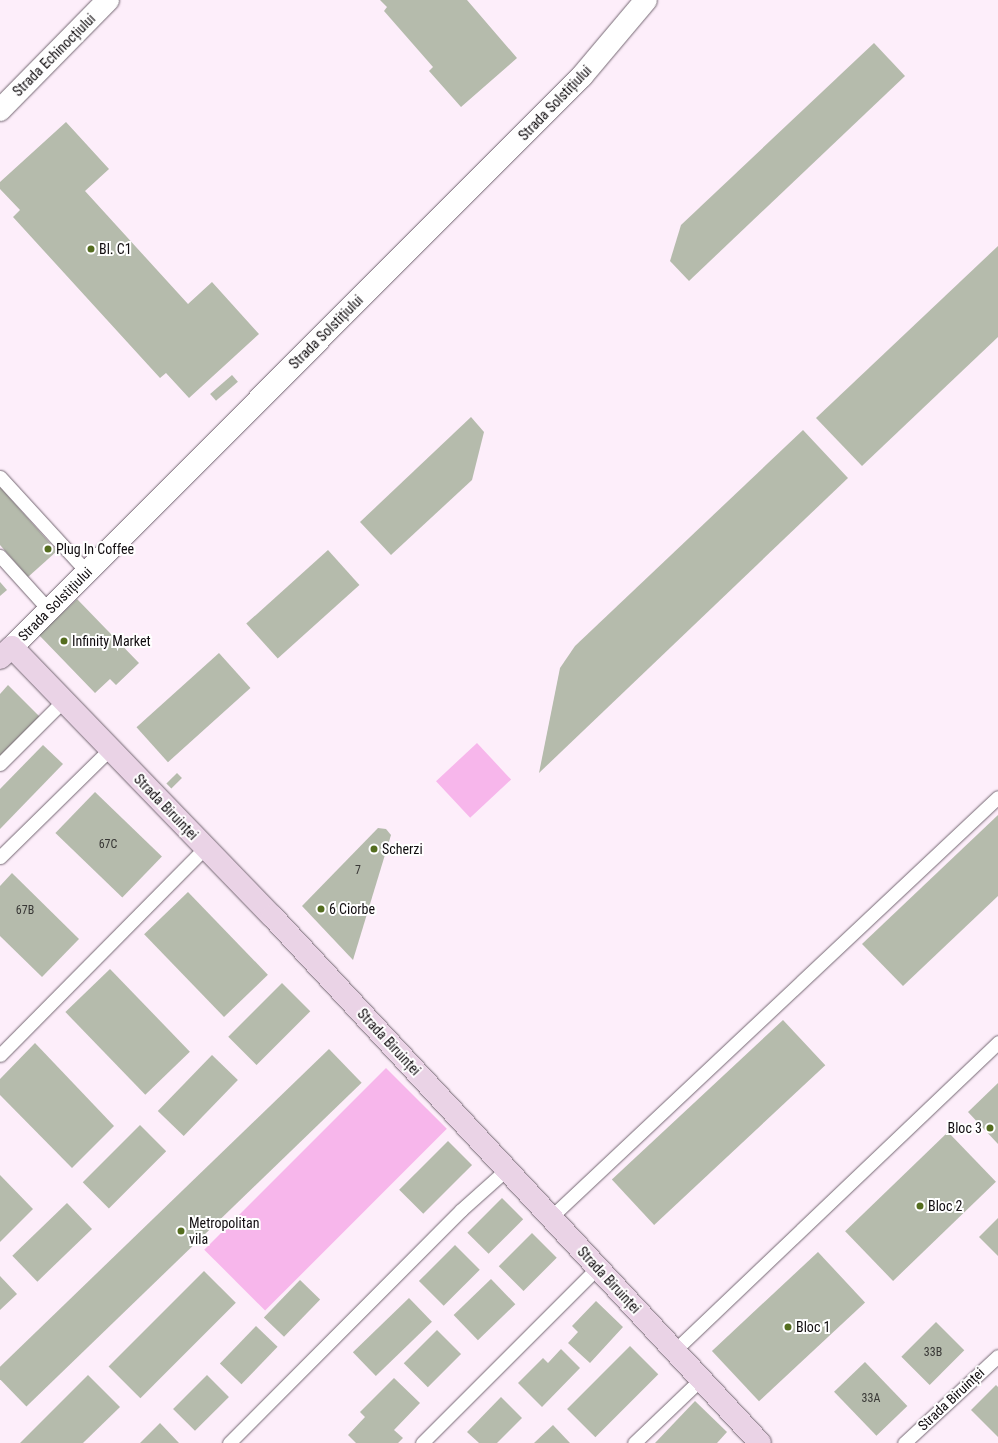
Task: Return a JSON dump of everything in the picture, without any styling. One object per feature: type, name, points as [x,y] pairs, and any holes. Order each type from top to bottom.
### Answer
[{"type":"street","name":"Strada Echinocțiului","points":[[0,110],[108,0]]},
{"type":"street","name":"Strada Solstițiului","points":[[5,650],[49,610],[582,76],[646,0]]},
{"type":"street","name":"Strada Biruinței","points":[[5,650],[64,701],[340,987],[597,1268],[760,1443]]},
{"type":"lane","points":[[0,477],[87,572]]},
{"type":"lane","points":[[0,556],[49,610]]},
{"type":"lane","points":[[0,764],[64,701]]},
{"type":"lane","points":[[0,857],[110,749]]},
{"type":"lane","points":[[551,1217],[998,797]]},
{"type":"lane","points":[[0,1055],[205,848]]},
{"type":"lane","points":[[674,1351],[998,1042]]},
{"type":"lane","points":[[229,1443],[461,1210],[507,1169]]},
{"type":"lane","points":[[422,1443],[597,1268]]},
{"type":"lane","name":"Strada Biruinței","points":[[904,1443],[998,1356]]},
{"type":"lane","points":[[634,1443],[700,1379]]},
{"type":"shaded area","points":[[477,743],[511,780],[470,818],[436,781]]},
{"type":"shaded area","points":[[386,1068],[447,1129],[265,1311],[204,1250]]},
{"type":"building","points":[[380,0],[467,0],[517,58],[461,107],[429,71],[433,67],[384,11],[387,7]]},
{"type":"building","points":[[874,43],[905,76],[689,281],[670,261],[681,225]]},
{"type":"building","name":"Bl. C1","points":[[66,122],[109,169],[85,191],[188,304],[212,282],[259,334],[189,398],[166,373],[160,378],[13,217],[20,210],[0,189],[0,182]]},
{"type":"building","points":[[998,246],[998,337],[862,466],[816,418]]},
{"type":"building","points":[[232,375],[238,382],[216,401],[210,394]]},
{"type":"building","points":[[471,417],[484,432],[472,480],[391,555],[360,522]]},
{"type":"building","points":[[803,430],[848,478],[539,773],[560,668],[575,646]]},
{"type":"building","points":[[0,487],[57,551],[28,577],[0,545]]},
{"type":"building","points":[[328,550],[359,585],[278,659],[246,624]]},
{"type":"building","points":[[0,582],[7,590],[0,596]]},
{"type":"building","points":[[77,599],[139,663],[116,685],[110,679],[95,693],[39,635]]},
{"type":"building","points":[[219,653],[250,688],[168,762],[137,727]]},
{"type":"building","points":[[8,685],[42,719],[0,760],[0,694]]},
{"type":"building","points":[[43,745],[63,764],[0,829],[0,789]]},
{"type":"building","points":[[177,773],[182,778],[171,789],[166,784]]},
{"type":"building","points":[[95,792],[162,857],[122,898],[55,833]]},
{"type":"building","points":[[998,815],[998,896],[903,986],[862,944]]},
{"type":"building","points":[[378,828],[386,829],[391,835],[353,960],[302,906]]},
{"type":"building","points":[[12,873],[79,939],[42,977],[0,936],[0,886]]},
{"type":"building","points":[[188,892],[268,975],[224,1017],[144,934]]},
{"type":"building","points":[[110,969],[190,1052],[145,1095],[65,1012]]},
{"type":"building","points":[[282,983],[310,1011],[257,1065],[228,1037]]},
{"type":"building","points":[[783,1020],[825,1065],[654,1225],[612,1180]]},
{"type":"building","points":[[35,1043],[114,1126],[72,1168],[0,1095],[0,1079]]},
{"type":"building","name":"Metropolitan vila","points":[[329,1049],[362,1083],[26,1407],[0,1379],[0,1367]]},
{"type":"building","points":[[212,1055],[238,1080],[184,1136],[158,1111]]},
{"type":"building","name":"Bloc 3","points":[[998,1083],[998,1144],[968,1112]]},
{"type":"building","points":[[140,1125],[166,1151],[109,1208],[83,1182]]},
{"type":"building","name":"Bloc 2","points":[[948,1132],[996,1182],[893,1281],[845,1231]]},
{"type":"building","points":[[448,1141],[472,1165],[423,1214],[399,1190]]},
{"type":"building","points":[[0,1175],[33,1209],[0,1242]]},
{"type":"building","points":[[502,1198],[523,1219],[489,1254],[467,1233]]},
{"type":"building","points":[[67,1203],[92,1229],[37,1282],[12,1256]]},
{"type":"building","points":[[998,1218],[998,1256],[979,1237]]},
{"type":"building","points":[[532,1233],[557,1258],[524,1291],[499,1266]]},
{"type":"building","points":[[455,1245],[480,1270],[444,1306],[419,1281]]},
{"type":"building","name":"Bloc 1","points":[[818,1252],[865,1302],[759,1401],[712,1351]]},
{"type":"building","points":[[204,1271],[236,1303],[140,1398],[109,1366]]},
{"type":"building","points":[[0,1276],[17,1294],[0,1310]]},
{"type":"building","points":[[491,1279],[515,1304],[478,1340],[454,1315]]},
{"type":"building","points":[[300,1280],[320,1299],[284,1337],[264,1317]]},
{"type":"building","points":[[409,1298],[432,1322],[376,1376],[353,1352]]},
{"type":"building","points":[[596,1301],[623,1327],[590,1363],[568,1343],[578,1332],[572,1326]]},
{"type":"building","points":[[936,1322],[964,1350],[930,1385],[901,1357]]},
{"type":"building","points":[[256,1326],[278,1347],[241,1384],[220,1363]]},
{"type":"building","points":[[437,1330],[461,1354],[428,1387],[404,1363]]},
{"type":"building","points":[[630,1346],[658,1374],[595,1437],[567,1409]]},
{"type":"building","points":[[561,1349],[580,1368],[542,1407],[518,1383],[543,1358],[548,1363]]},
{"type":"building","points":[[865,1362],[907,1406],[876,1436],[834,1392]]},
{"type":"building","points":[[88,1375],[120,1407],[83,1443],[20,1443]]},
{"type":"building","points":[[207,1375],[229,1397],[195,1431],[173,1409]]},
{"type":"building","points":[[394,1378],[420,1403],[394,1430],[403,1438],[398,1443],[356,1443],[348,1435],[365,1417],[360,1412]]},
{"type":"building","points":[[996,1385],[998,1387],[998,1437],[971,1410]]},
{"type":"building","points":[[501,1397],[522,1418],[497,1443],[479,1443],[467,1432]]},
{"type":"building","points":[[695,1401],[727,1432],[717,1443],[655,1443]]},
{"type":"building","points":[[160,1423],[179,1443],[140,1443]]},
{"type":"building","points":[[553,1425],[570,1443],[534,1443]]},
{"type":"place","name":"Bl. C1","points":[[91,249]]},
{"type":"place","name":"Plug In Coffee","points":[[48,549]]},
{"type":"place","name":"Infinity Market","points":[[64,641]]},
{"type":"place","name":"Scherzi","points":[[374,849]]},
{"type":"place","name":"6 Ciorbe","points":[[321,909]]},
{"type":"place","name":"Bloc 3","points":[[990,1128]]},
{"type":"place","name":"Bloc 2","points":[[920,1206]]},
{"type":"place","name":"Metropolitan vila","points":[[181,1231]]},
{"type":"place","name":"Bloc 1","points":[[788,1327]]}]
